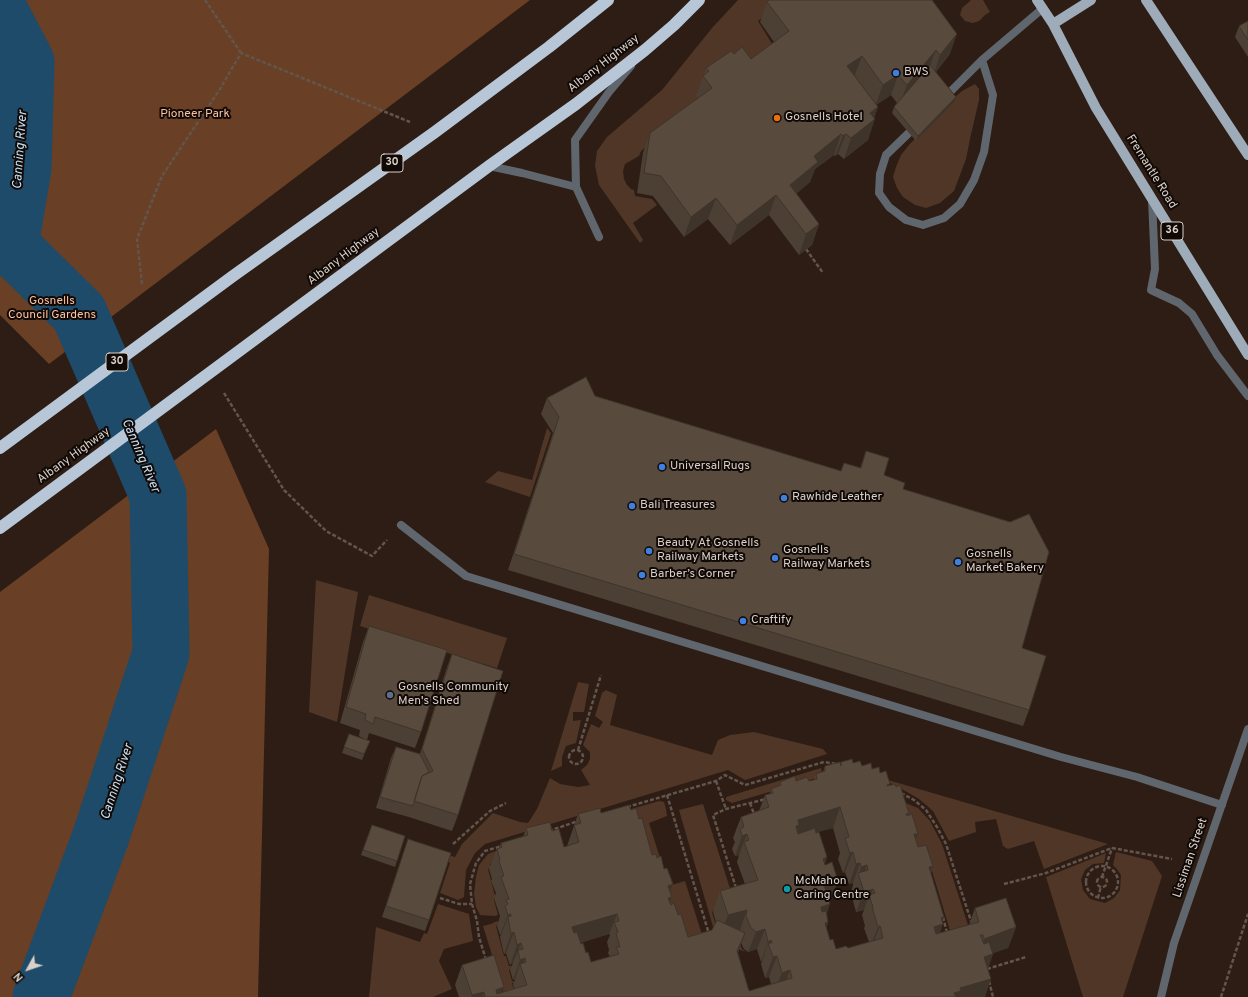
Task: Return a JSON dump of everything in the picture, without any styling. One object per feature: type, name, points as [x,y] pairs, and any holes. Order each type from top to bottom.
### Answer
[{"type":"highway","name":"30","points":[[0,448],[233,276],[435,132],[549,47],[608,0]]},
{"type":"highway","name":"Albany Highway","points":[[0,528],[489,166],[576,104],[645,50],[674,25],[698,0]]},
{"type":"main road","points":[[1053,24],[1091,0]]},
{"type":"main road","points":[[1146,0],[1248,155]]},
{"type":"main road","name":"Fremantle Road","points":[[1040,4],[1053,24],[1096,108],[1248,355]]},
{"type":"street","points":[[937,105],[1040,4]]},
{"type":"street","points":[[599,237],[576,187],[575,140],[609,92],[645,50]]},
{"type":"street","points":[[920,122],[886,155],[880,174],[879,193],[889,207],[906,220],[923,225],[944,218],[960,204],[974,180],[984,152],[992,95],[982,60]]},
{"type":"street","points":[[489,166],[576,187]]},
{"type":"street","points":[[1152,199],[1155,269],[1150,290],[1179,303],[1192,314],[1218,355],[1248,396]]},
{"type":"street","points":[[401,525],[466,576],[1054,755],[1137,777],[1222,805]]},
{"type":"street","name":"Lissiman Street","points":[[1161,997],[1174,943],[1248,729]]},
{"type":"path","points":[[205,0],[241,53],[435,132]]},
{"type":"path","points":[[142,284],[137,239],[162,176],[220,89],[241,53]]},
{"type":"path","points":[[806,249],[823,273]]},
{"type":"path","points":[[224,393],[284,490],[326,531],[372,556],[401,525]]},
{"type":"path","points":[[578,750],[601,675]]},
{"type":"path","points":[[572,750],[578,750],[582,752],[583,759],[580,763],[574,764],[570,761],[568,756],[572,750]]},
{"type":"path","points":[[622,808],[716,781],[725,775],[745,784],[824,762],[844,764]]},
{"type":"path","points":[[716,781],[726,809]]},
{"type":"path","points":[[895,790],[914,800],[926,810],[937,827],[946,844],[973,925]]},
{"type":"path","points":[[667,795],[711,938]]},
{"type":"path","points":[[736,889],[713,815],[726,809],[773,797]]},
{"type":"path","points":[[453,844],[490,811],[506,803]]},
{"type":"path","points":[[750,803],[755,819]]},
{"type":"path","points":[[547,832],[579,821]]},
{"type":"path","points":[[488,967],[479,937],[477,921],[472,904],[470,884],[476,863],[485,851],[506,844]]},
{"type":"path","points":[[1004,884],[1046,873],[1112,848],[1172,859]]},
{"type":"path","points":[[1101,886],[1097,884],[1097,881],[1102,877],[1112,848]]},
{"type":"path","points":[[1101,865],[1106,866],[1115,872],[1118,877],[1117,888],[1110,896],[1098,898],[1094,896],[1087,888],[1086,878],[1091,869],[1101,865]]},
{"type":"path","points":[[1098,898],[1101,886],[1106,884],[1106,880],[1102,877]]},
{"type":"path","points":[[440,898],[459,904],[472,904]]},
{"type":"path","points":[[941,911],[948,932]]},
{"type":"path","points":[[1221,997],[1248,914]]},
{"type":"path","points":[[985,962],[987,969],[1026,957]]},
{"type":"path","points":[[988,977],[993,997]]},
{"type":"shaded area","points":[[738,0],[785,0],[758,21],[777,52],[641,151],[639,156],[625,164],[623,171],[624,179],[627,185],[634,190],[635,196],[652,199],[657,205],[633,223],[643,240],[640,243],[599,185],[595,166],[597,151],[607,137],[662,90],[712,28]]},
{"type":"shaded area","points":[[971,0],[983,0],[990,12],[979,21],[973,23],[965,21],[960,15],[962,8]]},
{"type":"shaded area","points":[[975,84],[979,89],[979,100],[966,159],[954,191],[940,203],[926,208],[915,205],[903,197],[897,188],[893,177],[901,155],[954,98],[962,91]]},
{"type":"shaded area","points":[[547,428],[551,433],[530,497],[485,482],[498,471],[532,480]]},
{"type":"shaded area","points":[[316,580],[358,592],[337,722],[309,712]]},
{"type":"shaded area","points":[[369,595],[507,638],[497,668],[360,626]]},
{"type":"shaded area","points":[[578,682],[589,684],[584,712],[573,712],[573,721],[581,720],[576,743],[566,746],[562,757],[562,766],[551,771]]},
{"type":"shaded area","points":[[606,690],[617,695],[610,725],[712,755],[718,740],[730,735],[754,732],[823,749],[827,754],[745,780],[728,770],[485,844],[475,853],[466,870],[464,897],[458,900],[440,893],[450,863],[445,859],[448,855],[455,857],[462,844],[493,813],[520,822],[528,823],[537,809],[550,778],[560,784],[578,787],[590,785],[581,770],[587,765],[590,759],[590,752],[583,745],[591,724],[599,728],[603,722],[595,716],[602,693]]},
{"type":"shaded area","points":[[821,768],[823,776],[732,803],[726,800],[726,797]]},
{"type":"shaded area","points":[[881,778],[1108,844],[1044,869],[1034,841],[1008,849],[1003,846],[996,819],[975,822],[976,832],[949,841],[933,811],[919,799]]},
{"type":"shaded area","points":[[659,801],[664,802],[667,816],[649,823],[661,861],[600,818]]},
{"type":"shaded area","points":[[903,802],[918,808],[930,821],[942,844],[968,925],[952,937],[928,858],[918,853]]},
{"type":"shaded area","points":[[703,804],[735,904],[715,909],[712,912],[719,936],[737,937],[742,949],[746,952],[716,937],[679,810]]},
{"type":"shaded area","points":[[501,849],[511,856],[490,864],[491,867],[488,869],[498,915],[480,915],[476,907],[474,894],[479,865],[488,854]]},
{"type":"shaded area","points":[[1116,852],[1152,861],[1162,876],[1123,997],[1083,997],[1046,877],[1106,853],[1104,863],[1093,864],[1085,870],[1081,879],[1083,890],[1090,899],[1105,903],[1114,898],[1120,890],[1121,875],[1113,865]]},
{"type":"shaded area","points":[[656,874],[668,886],[685,881],[704,941],[681,953]]},
{"type":"shaded area","points":[[438,904],[469,914],[473,941],[444,949],[439,961],[452,989],[433,997],[369,997],[376,927],[420,942],[424,933],[427,934]]},
{"type":"shaded area","points":[[497,921],[499,924],[496,926],[504,956],[506,956],[509,966],[512,966],[509,970],[512,981],[516,982],[512,983],[515,994],[505,997],[483,926]]},
{"type":"green space","name":"Pioneer Park","points":[[0,0],[530,0],[49,364],[0,315]]},
{"type":"green space","points":[[216,429],[269,549],[258,997],[0,997],[0,592]]},
{"type":"building","name":"Gosnells Hotel","points":[[769,0],[932,0],[957,34],[940,55],[936,50],[907,85],[898,75],[883,85],[862,56],[847,66],[878,107],[870,113],[875,119],[851,138],[846,134],[843,136],[841,134],[814,156],[818,162],[790,185],[819,224],[806,234],[776,195],[737,225],[716,198],[691,217],[661,176],[644,173],[650,133],[712,88],[703,76],[709,71],[706,68],[731,51],[734,54],[742,47],[751,59],[789,31],[767,2]]},
{"type":"building","points":[[1248,21],[1248,40],[1239,26]]},
{"type":"building","points":[[930,65],[956,97],[918,136],[894,107]]},
{"type":"building","name":"Gosnells Railway Markets","points":[[586,377],[595,396],[841,471],[844,463],[861,468],[866,451],[889,458],[884,475],[905,483],[903,489],[1010,522],[1029,514],[1049,552],[1022,648],[1046,656],[1029,710],[514,554],[559,417],[547,398]]},
{"type":"building","name":"Gosnells Community Men's Shed","points":[[369,626],[447,650],[421,732],[375,717],[373,724],[365,720],[366,714],[346,707]]},
{"type":"building","points":[[452,654],[503,671],[458,815],[414,801],[422,776],[433,771],[422,749]]},
{"type":"building","points":[[349,734],[370,741],[364,754],[344,747]]},
{"type":"building","points":[[396,747],[420,754],[429,772],[422,776],[413,806],[380,797]]},
{"type":"building","points":[[852,759],[853,763],[860,761],[862,766],[871,763],[872,769],[879,767],[880,773],[886,771],[890,784],[887,786],[895,784],[896,787],[900,785],[909,813],[906,814],[907,816],[912,814],[918,834],[914,834],[918,847],[926,845],[933,866],[929,867],[944,917],[941,918],[943,924],[934,927],[936,934],[979,922],[975,908],[1006,898],[1016,927],[984,939],[983,935],[980,935],[984,944],[989,942],[993,954],[984,957],[991,979],[960,988],[961,991],[954,993],[956,997],[482,997],[485,996],[484,992],[472,995],[462,965],[494,955],[504,987],[496,990],[497,994],[527,985],[520,964],[526,962],[525,958],[520,960],[518,950],[523,949],[521,943],[517,945],[514,932],[511,934],[508,917],[511,916],[511,914],[508,915],[505,906],[508,904],[506,900],[509,899],[501,877],[504,876],[497,849],[502,847],[501,843],[528,835],[526,828],[550,822],[552,831],[559,829],[564,847],[579,842],[574,825],[581,823],[578,814],[600,808],[601,813],[629,805],[631,810],[636,808],[639,819],[642,818],[652,855],[656,854],[657,858],[661,856],[664,869],[667,868],[673,884],[668,886],[672,897],[668,898],[671,905],[674,903],[678,915],[681,914],[688,937],[712,930],[717,920],[745,933],[737,951],[749,991],[792,978],[790,970],[782,973],[777,956],[773,957],[768,943],[772,943],[771,940],[768,942],[765,929],[756,932],[751,928],[746,916],[747,910],[728,915],[720,891],[758,880],[744,842],[749,840],[747,834],[742,836],[740,829],[744,827],[741,817],[769,807],[765,795],[773,793],[771,789],[781,785],[780,782],[795,776],[796,781],[807,777],[809,781],[817,779],[816,774],[825,771],[825,766],[840,762],[841,766],[841,762]],"holes":[[[840,807],[849,837],[845,838],[850,853],[853,852],[856,864],[860,863],[861,867],[867,865],[868,870],[858,873],[864,892],[873,889],[875,893],[869,895],[878,927],[880,926],[883,938],[848,948],[846,946],[836,949],[833,939],[830,940],[825,923],[828,922],[826,911],[822,912],[821,907],[830,904],[824,885],[838,881],[832,862],[825,865],[823,859],[827,857],[819,832],[816,833],[815,828],[798,834],[796,826],[799,825],[798,820]],[[617,914],[619,921],[614,922],[618,932],[616,933],[620,947],[616,947],[619,954],[591,962],[588,952],[586,953],[583,943],[581,944],[577,932],[574,933],[572,927]]]},
{"type":"building","points":[[372,825],[405,836],[397,861],[363,850]]},
{"type":"building","points":[[408,839],[451,853],[429,920],[386,906]]},
{"type":"waterway","name":"Canning River","points":[[0,12],[26,62],[23,168],[10,245],[79,313],[158,495],[161,653],[101,836],[41,997]]},
{"type":"place","name":"BWS","points":[[896,73]]},
{"type":"place","name":"Gosnells Hotel","points":[[777,118]]},
{"type":"place","name":"Universal Rugs","points":[[662,467]]},
{"type":"place","name":"Rawhide Leather","points":[[784,498]]},
{"type":"place","name":"Bali Treasures","points":[[632,506]]},
{"type":"place","name":"Beauty At Gosnells Railway Markets","points":[[649,551]]},
{"type":"place","name":"Gosnells Railway Markets","points":[[775,558]]},
{"type":"place","name":"Gosnells Market Bakery","points":[[958,562]]},
{"type":"place","name":"Barber’s Corner","points":[[642,575]]},
{"type":"place","name":"Craftify","points":[[743,621]]},
{"type":"place","name":"Gosnells Community Men's Shed","points":[[390,695]]},
{"type":"place","name":"McMahon Caring Centre","points":[[787,889]]},
{"type":"park label","name":"Gosnells Council Gardens","points":[[52,309]]}]
